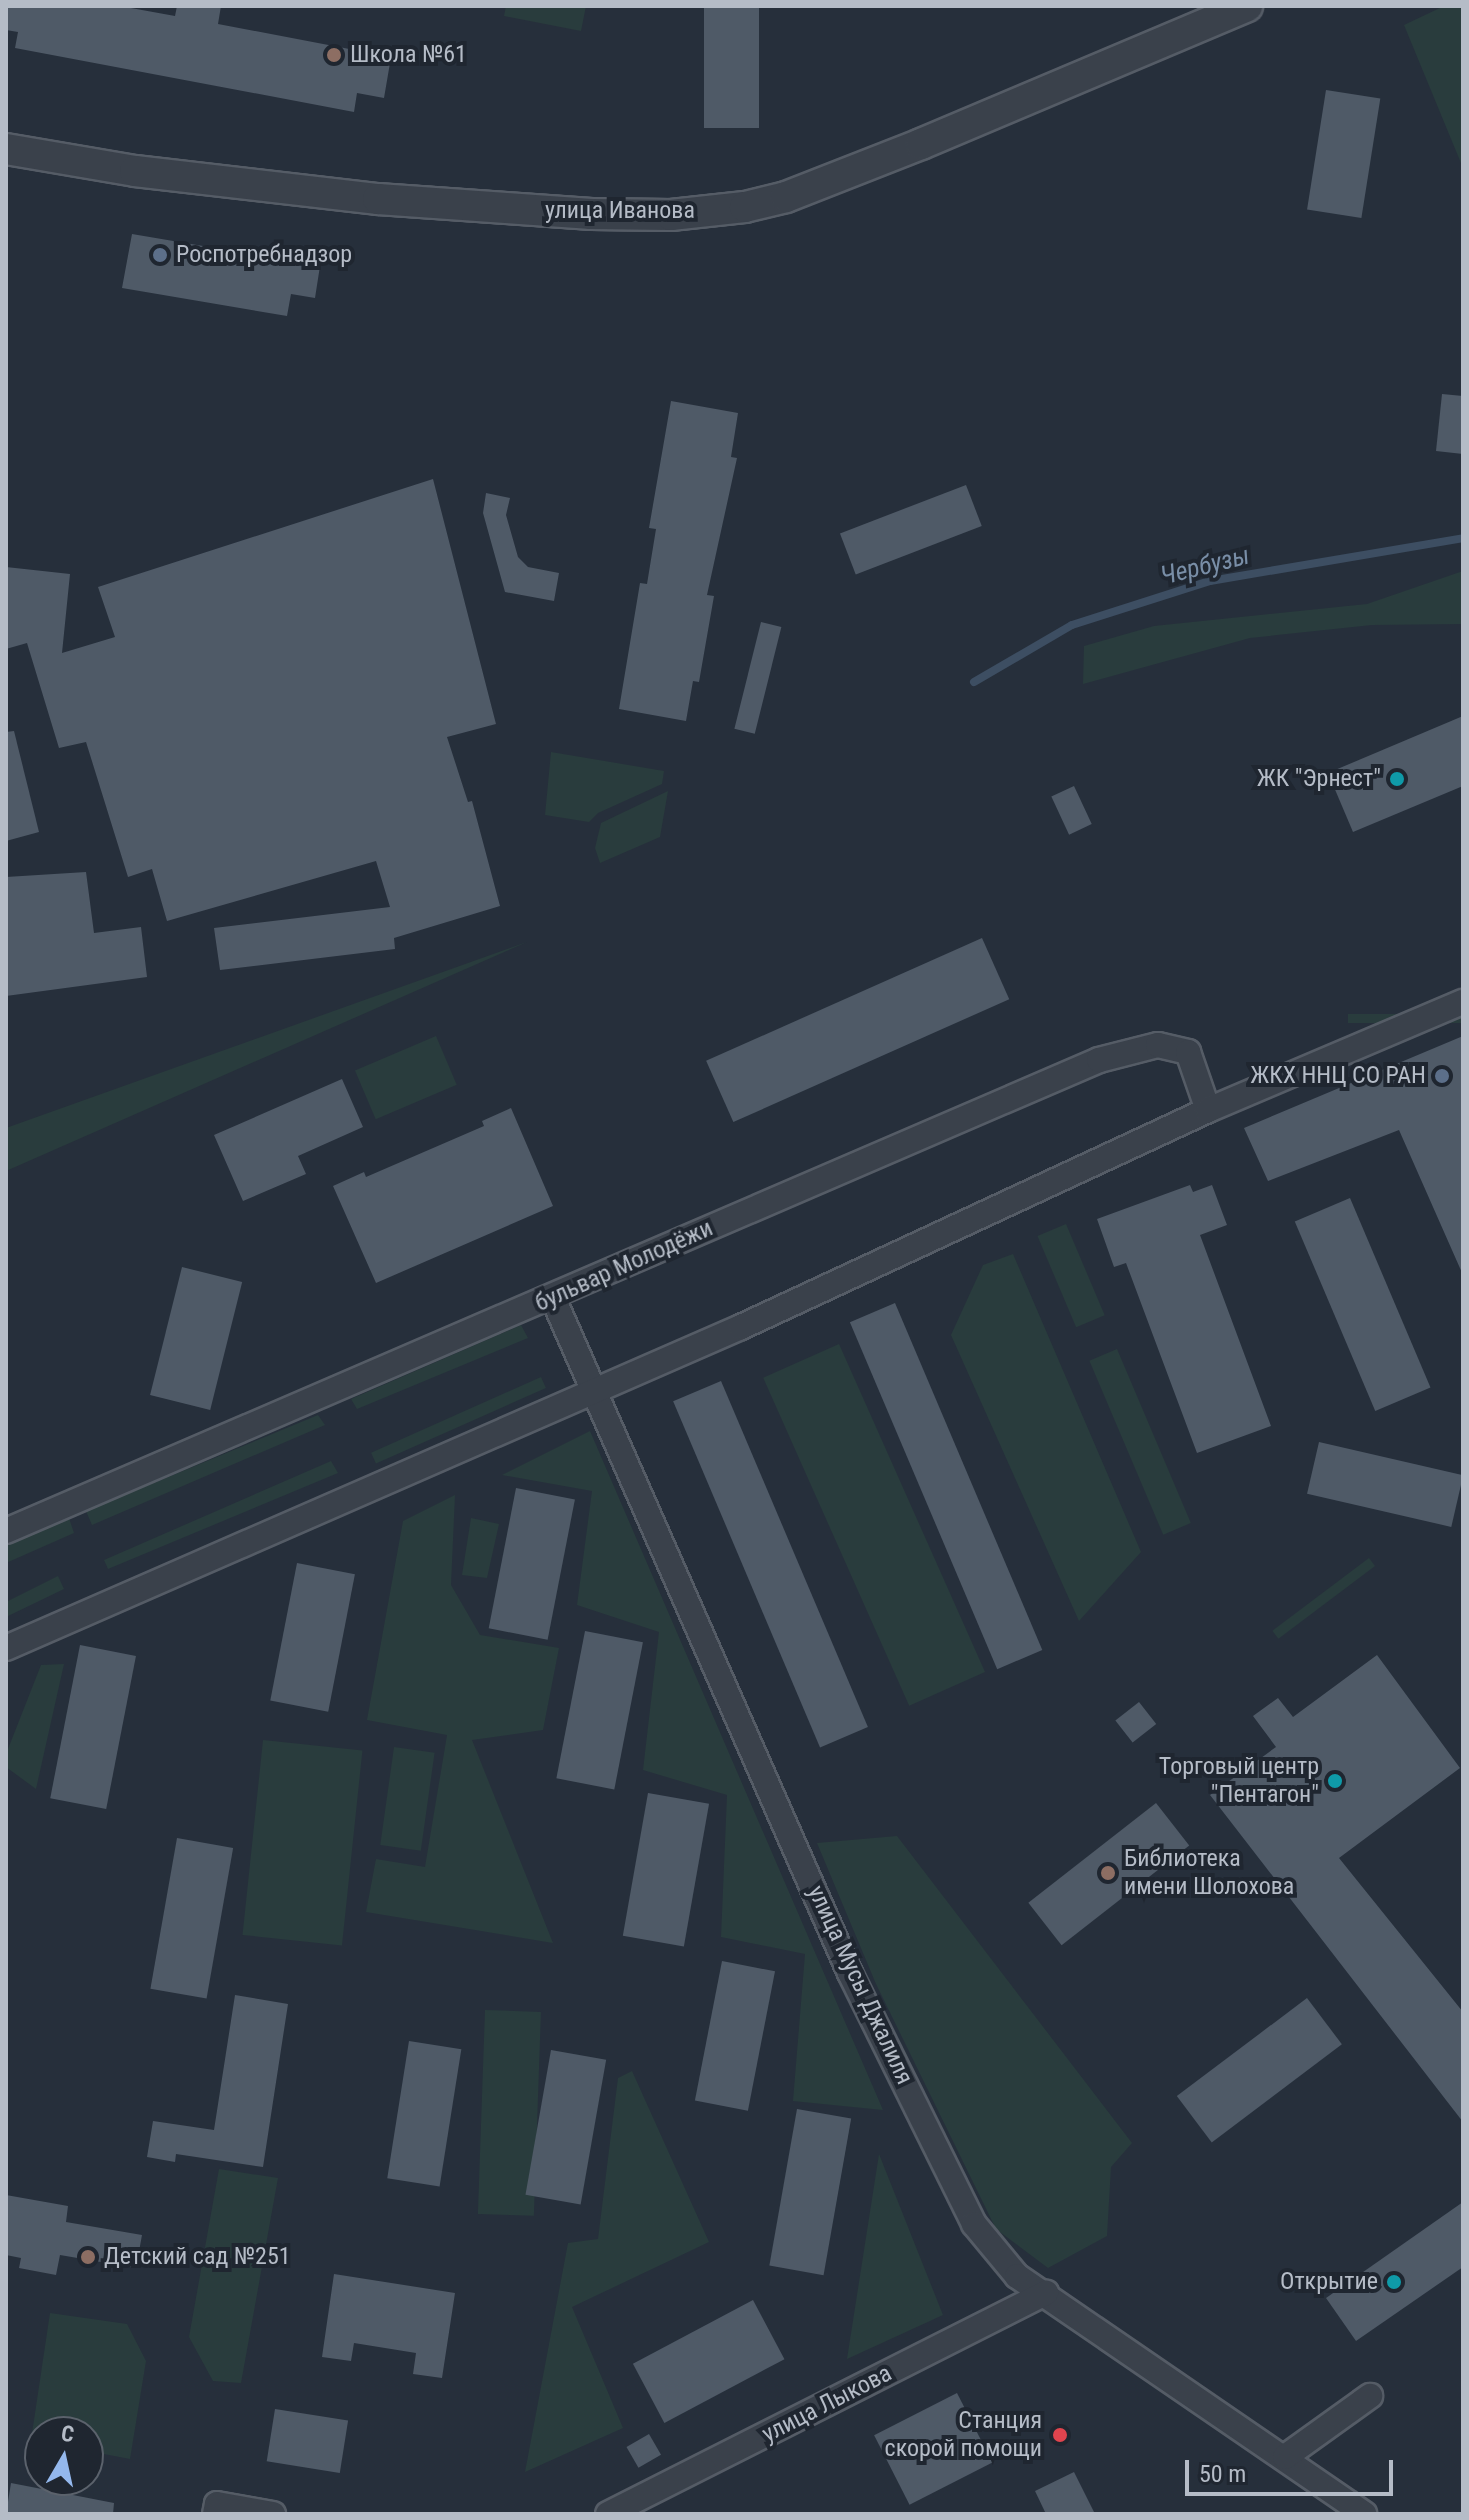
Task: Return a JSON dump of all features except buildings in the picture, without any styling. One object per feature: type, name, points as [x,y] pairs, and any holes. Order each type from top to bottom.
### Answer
[{"type":"street","name":"улица Иванова","points":[[6,149],[135,171],[378,199],[591,214],[671,215],[745,207],[786,197],[901,152],[1247,6]]},
{"type":"street","points":[[6,1648],[597,1390],[1208,1110],[1463,1002]]},
{"type":"street","name":"бульвар Молодёжи","points":[[6,1531],[553,1298],[1099,1060],[1158,1045],[1188,1052],[1208,1110]]},
{"type":"street","name":"улица Мусы Джалиля","points":[[553,1298],[597,1390],[850,1973],[974,2224],[1017,2276],[1364,2514]]},
{"type":"street","name":"улица Лыкова","points":[[608,2514],[1046,2293]]},
{"type":"street","points":[[1285,2457],[1370,2396]]},
{"type":"street","points":[[215,2514],[217,2504],[273,2514]]},
{"type":"shaded area","points":[[506,6],[586,6],[581,31],[504,16]]},
{"type":"shaded area","points":[[1444,6],[1463,6],[1463,168],[1404,25]]},
{"type":"shaded area","points":[[1463,571],[1463,624],[1372,625],[1250,638],[1083,684],[1084,646],[1154,626],[1367,604]]},
{"type":"shaded area","points":[[551,752],[664,771],[662,784],[598,813],[589,822],[545,815]]},
{"type":"shaded area","points":[[668,791],[660,837],[600,863],[595,848],[601,823]]},
{"type":"shaded area","points":[[527,942],[6,1171],[6,1128]]},
{"type":"shaded area","points":[[1348,1014],[1463,1014],[1463,1023],[1348,1023]]},
{"type":"shaded area","points":[[436,1036],[457,1085],[376,1119],[355,1070]]},
{"type":"shaded area","points":[[1066,1224],[1105,1315],[1076,1327],[1037,1236]]},
{"type":"shaded area","points":[[1013,1254],[1141,1552],[1079,1621],[951,1335],[983,1265]]},
{"type":"shaded area","points":[[521,1325],[528,1338],[357,1409],[351,1399]]},
{"type":"shaded area","points":[[839,1344],[985,1672],[909,1706],[763,1378]]},
{"type":"shaded area","points":[[1117,1349],[1191,1523],[1163,1535],[1089,1361]]},
{"type":"shaded area","points":[[541,1377],[546,1388],[376,1464],[371,1453]]},
{"type":"shaded area","points":[[318,1415],[325,1425],[92,1525],[86,1511]]},
{"type":"shaded area","points":[[590,1431],[883,2110],[793,2101],[805,1954],[721,1937],[727,1795],[643,1770],[659,1632],[577,1605],[592,1491],[502,1475]]},
{"type":"shaded area","points":[[331,1461],[338,1473],[108,1569],[104,1560]]},
{"type":"shaded area","points":[[455,1495],[451,1585],[480,1635],[559,1648],[543,1730],[472,1740],[553,1943],[366,1912],[376,1859],[425,1867],[447,1735],[367,1720],[403,1521]]},
{"type":"shaded area","points":[[69,1518],[74,1533],[6,1563],[6,1544]]},
{"type":"shaded area","points":[[471,1518],[499,1524],[487,1578],[462,1575]]},
{"type":"shaded area","points":[[1369,1558],[1375,1566],[1278,1639],[1272,1631]]},
{"type":"shaded area","points":[[58,1576],[64,1589],[6,1617],[6,1602]]},
{"type":"shaded area","points":[[64,1664],[36,1789],[6,1767],[6,1754],[41,1665]]},
{"type":"shaded area","points":[[263,1740],[362,1750],[342,1945],[243,1935]]},
{"type":"shaded area","points":[[394,1747],[435,1753],[421,1851],[380,1845]]},
{"type":"shaded area","points":[[897,1836],[1132,2143],[1111,2167],[1107,2236],[1048,2268],[996,2229],[876,1984],[817,1843]]},
{"type":"shaded area","points":[[485,2010],[541,2012],[534,2216],[478,2214]]},
{"type":"shaded area","points":[[632,2071],[709,2242],[572,2307],[623,2428],[525,2472],[568,2243],[598,2239],[618,2078]]},
{"type":"shaded area","points":[[879,2154],[943,2315],[847,2359]]},
{"type":"shaded area","points":[[219,2169],[278,2178],[241,2383],[213,2381],[189,2337]]},
{"type":"shaded area","points":[[50,2313],[127,2324],[146,2361],[130,2459],[104,2454],[104,2416],[35,2416]]},
{"type":"waterway","name":"Чербузы","points":[[974,682],[1072,625],[1210,581],[1463,538]]},
{"type":"place","name":"Школа №61","points":[[334,55]]},
{"type":"place","name":"Роспотребнадзор","points":[[160,255]]},
{"type":"place","name":"ЖК \"Эрнест\"","points":[[1397,779]]},
{"type":"place","name":"ЖКХ ННЦ СО РАН","points":[[1442,1076]]},
{"type":"place","name":"Торговый центр \"Пентагон\"","points":[[1335,1781]]},
{"type":"place","name":"Библиотека имени Шолохова","points":[[1108,1873]]},
{"type":"place","name":"Детский сад №251","points":[[88,2257]]},
{"type":"place","name":"Открытие","points":[[1394,2282]]},
{"type":"place","name":"Станция скорой помощи","points":[[1060,2435]]}]
